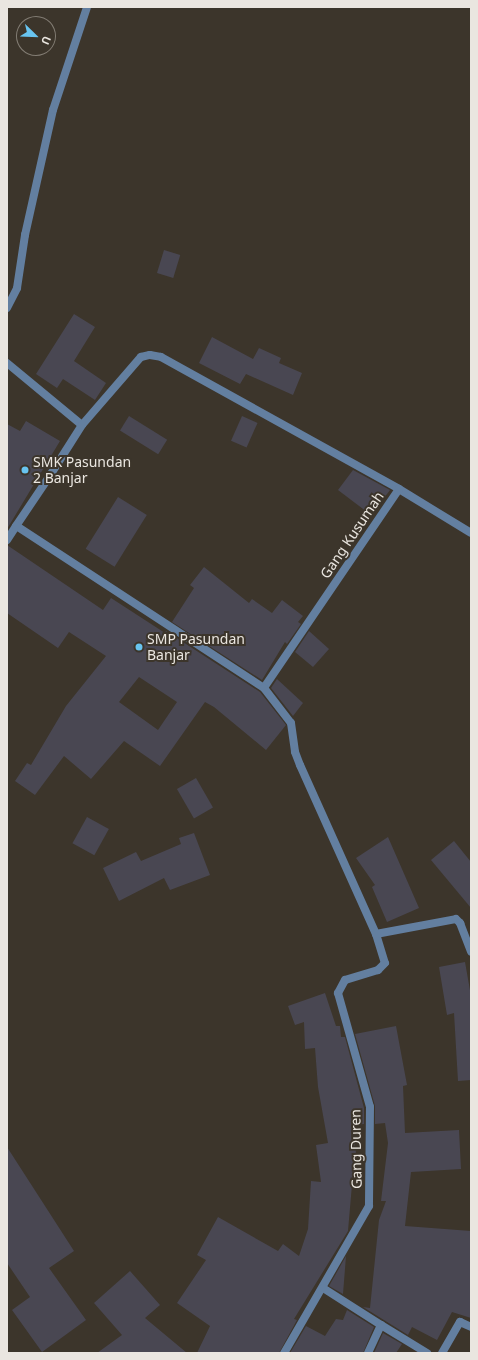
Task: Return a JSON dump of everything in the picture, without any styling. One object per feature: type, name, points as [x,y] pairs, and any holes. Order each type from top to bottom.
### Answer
[{"type":"street","points":[[7,308],[17,288],[25,235],[53,110],[87,7]]},
{"type":"street","name":"Gang Kusumah","points":[[7,540],[82,425],[141,357],[150,355],[161,357],[399,489],[264,688]]},
{"type":"street","points":[[7,363],[82,425]]},
{"type":"street","points":[[399,489],[471,533]]},
{"type":"street","points":[[16,526],[264,688]]},
{"type":"street","name":"Gang Duren","points":[[264,688],[291,723],[295,752],[300,765],[376,934],[385,963],[382,968],[345,980],[338,993],[370,1106],[369,1206],[323,1288],[284,1353]]},
{"type":"street","points":[[376,934],[456,919],[460,923],[471,952]]},
{"type":"street","points":[[323,1288],[427,1353]]},
{"type":"street","points":[[442,1353],[460,1322],[471,1327]]},
{"type":"street","points":[[368,1353],[381,1325]]},
{"type":"building","points":[[164,250],[180,255],[173,278],[157,273]]},
{"type":"building","points":[[74,314],[95,327],[74,361],[106,383],[95,400],[63,379],[57,388],[36,374]]},
{"type":"building","points":[[212,337],[253,359],[259,348],[281,358],[279,363],[302,373],[293,395],[246,374],[240,384],[199,363]]},
{"type":"building","points":[[129,416],[167,440],[158,454],[120,430]]},
{"type":"building","points":[[242,416],[258,423],[247,448],[231,441]]},
{"type":"building","name":"SMK Pasundan 2 Banjar","points":[[26,421],[60,441],[7,529],[7,424],[20,431]]},
{"type":"building","points":[[353,470],[390,490],[371,515],[338,490]]},
{"type":"building","points":[[118,497],[147,515],[115,567],[86,549]]},
{"type":"building","points":[[7,545],[103,610],[111,598],[165,633],[166,631],[260,692],[286,725],[266,750],[214,707],[205,702],[160,766],[124,741],[91,779],[64,756],[35,795],[15,781],[27,763],[31,765],[66,706],[106,656],[69,632],[58,648],[7,613]],"holes":[[[139,677],[177,702],[158,730],[119,702]]]},
{"type":"building","points":[[204,567],[249,603],[252,599],[272,613],[282,600],[303,616],[298,622],[301,624],[287,644],[285,642],[262,680],[172,622],[194,588],[190,585]]},
{"type":"building","points":[[309,631],[329,649],[313,667],[295,652]]},
{"type":"building","points":[[277,679],[303,703],[293,716],[271,688]]},
{"type":"building","points":[[196,778],[213,807],[194,818],[177,789]]},
{"type":"building","points":[[87,817],[109,829],[94,855],[72,843]]},
{"type":"building","points":[[194,833],[210,875],[170,890],[164,878],[119,901],[103,868],[136,852],[141,861],[181,844],[179,838]]},
{"type":"building","points":[[388,837],[419,908],[387,922],[372,887],[375,885],[356,858]]},
{"type":"building","points":[[454,841],[471,862],[471,908],[431,860]]},
{"type":"building","points":[[465,962],[471,996],[471,1080],[458,1081],[454,1013],[447,1015],[439,967]]},
{"type":"building","points":[[325,993],[336,1026],[340,1026],[341,1037],[345,1037],[364,1108],[364,1124],[353,1125],[358,1172],[353,1173],[348,1231],[294,1319],[297,1320],[279,1353],[197,1353],[210,1326],[177,1303],[206,1260],[197,1255],[218,1217],[278,1251],[283,1244],[299,1256],[308,1229],[311,1181],[321,1182],[316,1145],[328,1143],[318,1087],[315,1048],[305,1049],[304,1022],[295,1025],[288,1006]]},
{"type":"building","points":[[396,1026],[407,1085],[403,1086],[405,1133],[459,1130],[461,1169],[411,1172],[405,1226],[471,1231],[471,1318],[452,1312],[437,1340],[412,1327],[408,1335],[363,1307],[370,1308],[379,1220],[386,1201],[381,1201],[388,1143],[385,1123],[375,1124],[375,1106],[355,1034]]},
{"type":"building","points":[[7,1147],[74,1251],[49,1268],[86,1320],[42,1352],[12,1310],[30,1297],[7,1263]]},
{"type":"building","points":[[346,1256],[343,1294],[329,1286]]},
{"type":"building","points":[[130,1271],[160,1305],[145,1318],[187,1353],[97,1353],[122,1335],[94,1303]]},
{"type":"building","points":[[347,1310],[374,1327],[363,1353],[290,1353],[306,1326],[325,1336],[336,1319],[343,1320]]},
{"type":"building","points":[[383,1333],[402,1344],[396,1353],[374,1353]]},
{"type":"place","name":"SMK Pasundan 2 Banjar","points":[[25,470]]},
{"type":"place","name":"SMP Pasundan Banjar","points":[[139,647]]}]
